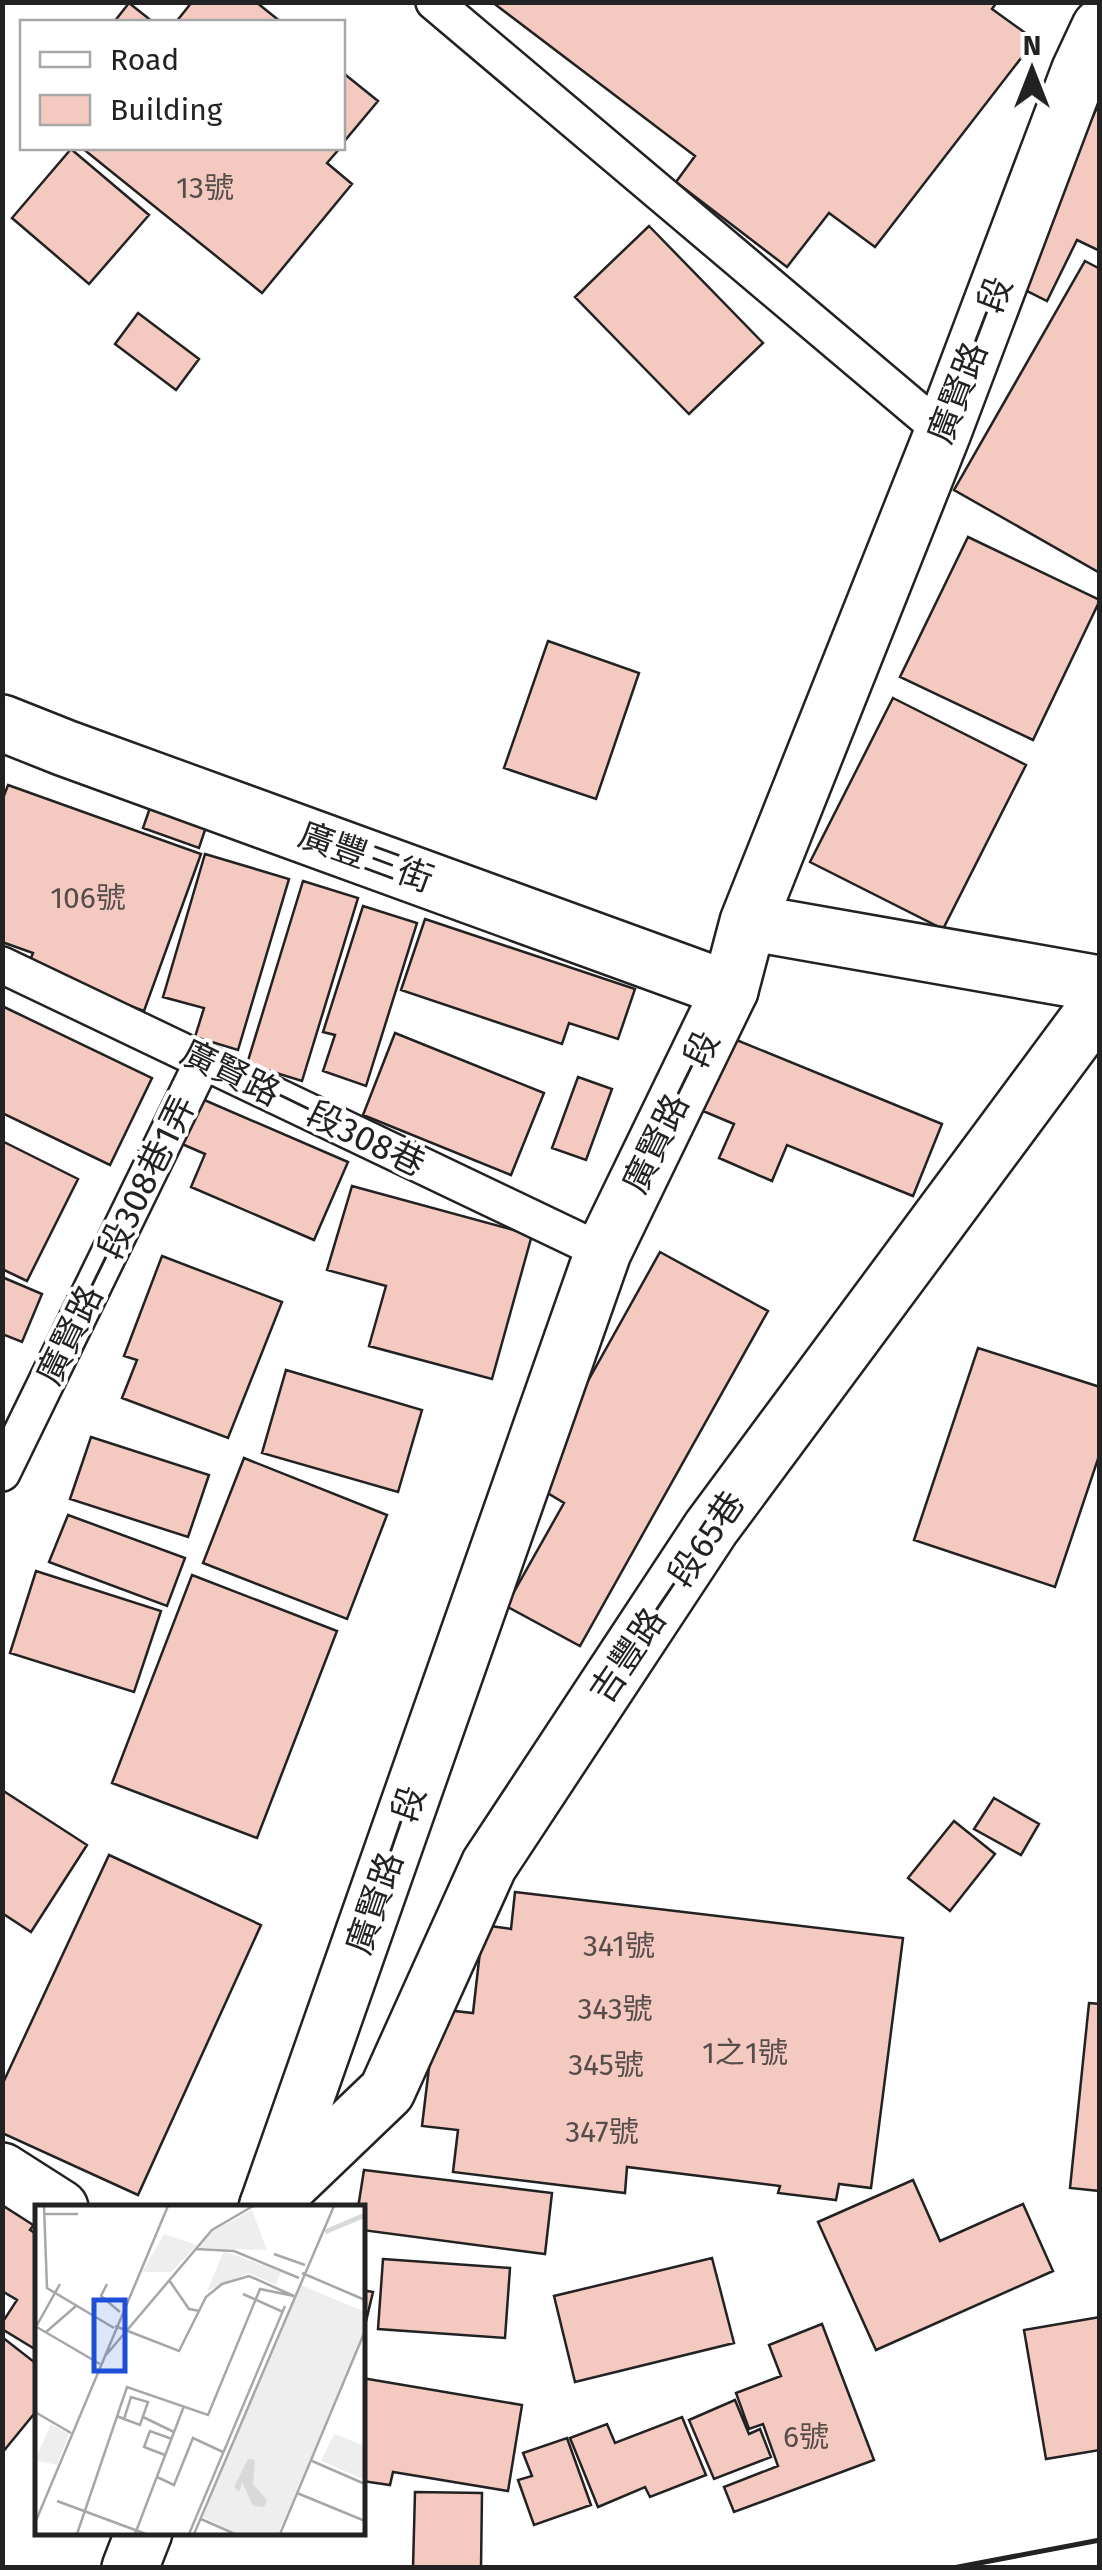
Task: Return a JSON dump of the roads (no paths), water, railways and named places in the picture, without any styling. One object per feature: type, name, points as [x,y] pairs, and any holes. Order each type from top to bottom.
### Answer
[{"type":"street","name":"廣賢路一段","points":[[268,2205],[603,1252],[730,990],[748,922],[1100,26]]},
{"type":"street","name":"廣豐三街","points":[[2,723],[730,990]]},
{"type":"street","points":[[748,922],[1100,984]]},
{"type":"street","name":"吉豐路一段65巷","points":[[269,2205],[387,2091],[500,1848],[711,1528],[1100,1003]]},
{"type":"street","points":[[2,2172],[55,2205]]},
{"type":"street","points":[[130,2568],[143,2535]]},
{"type":"lane","points":[[434,2],[943,432]]},
{"type":"lane","name":"廣賢路一段308巷","points":[[2,965],[603,1252]]},
{"type":"lane","name":"廣賢路一段308巷1弄","points":[[2,1473],[203,1061]]}]
